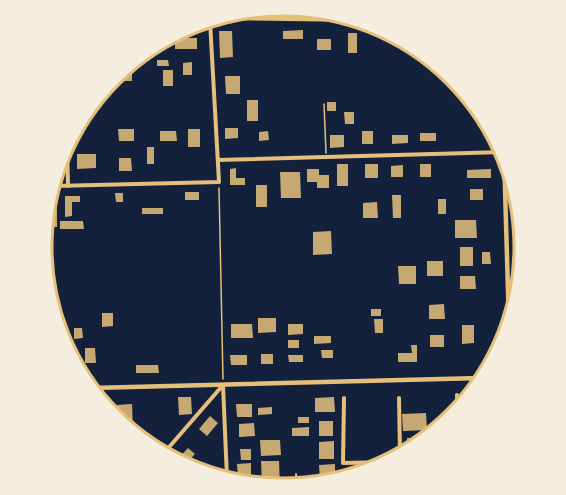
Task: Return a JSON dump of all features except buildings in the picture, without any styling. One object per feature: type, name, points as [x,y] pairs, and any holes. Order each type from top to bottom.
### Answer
[{"type":"street","points":[[251,18],[320,19]]},
{"type":"street","points":[[61,186],[219,182],[210,28]]},
{"type":"street","points":[[218,160],[493,152]]},
{"type":"street","points":[[67,165],[68,186]]},
{"type":"street","points":[[505,184],[508,299]]},
{"type":"street","points":[[100,388],[473,378]]},
{"type":"street","points":[[168,448],[223,385]]},
{"type":"street","points":[[223,385],[227,472]]},
{"type":"street","points":[[457,395],[457,400]]},
{"type":"street","points":[[344,398],[343,463],[367,462]]},
{"type":"street","points":[[399,398],[400,447]]},
{"type":"lane","points":[[296,474],[296,478]]},
{"type":"path","points":[[324,104],[326,156]]},
{"type":"path","points":[[219,182],[223,385]]},
{"type":"path","points":[[342,471],[343,463]]}]
